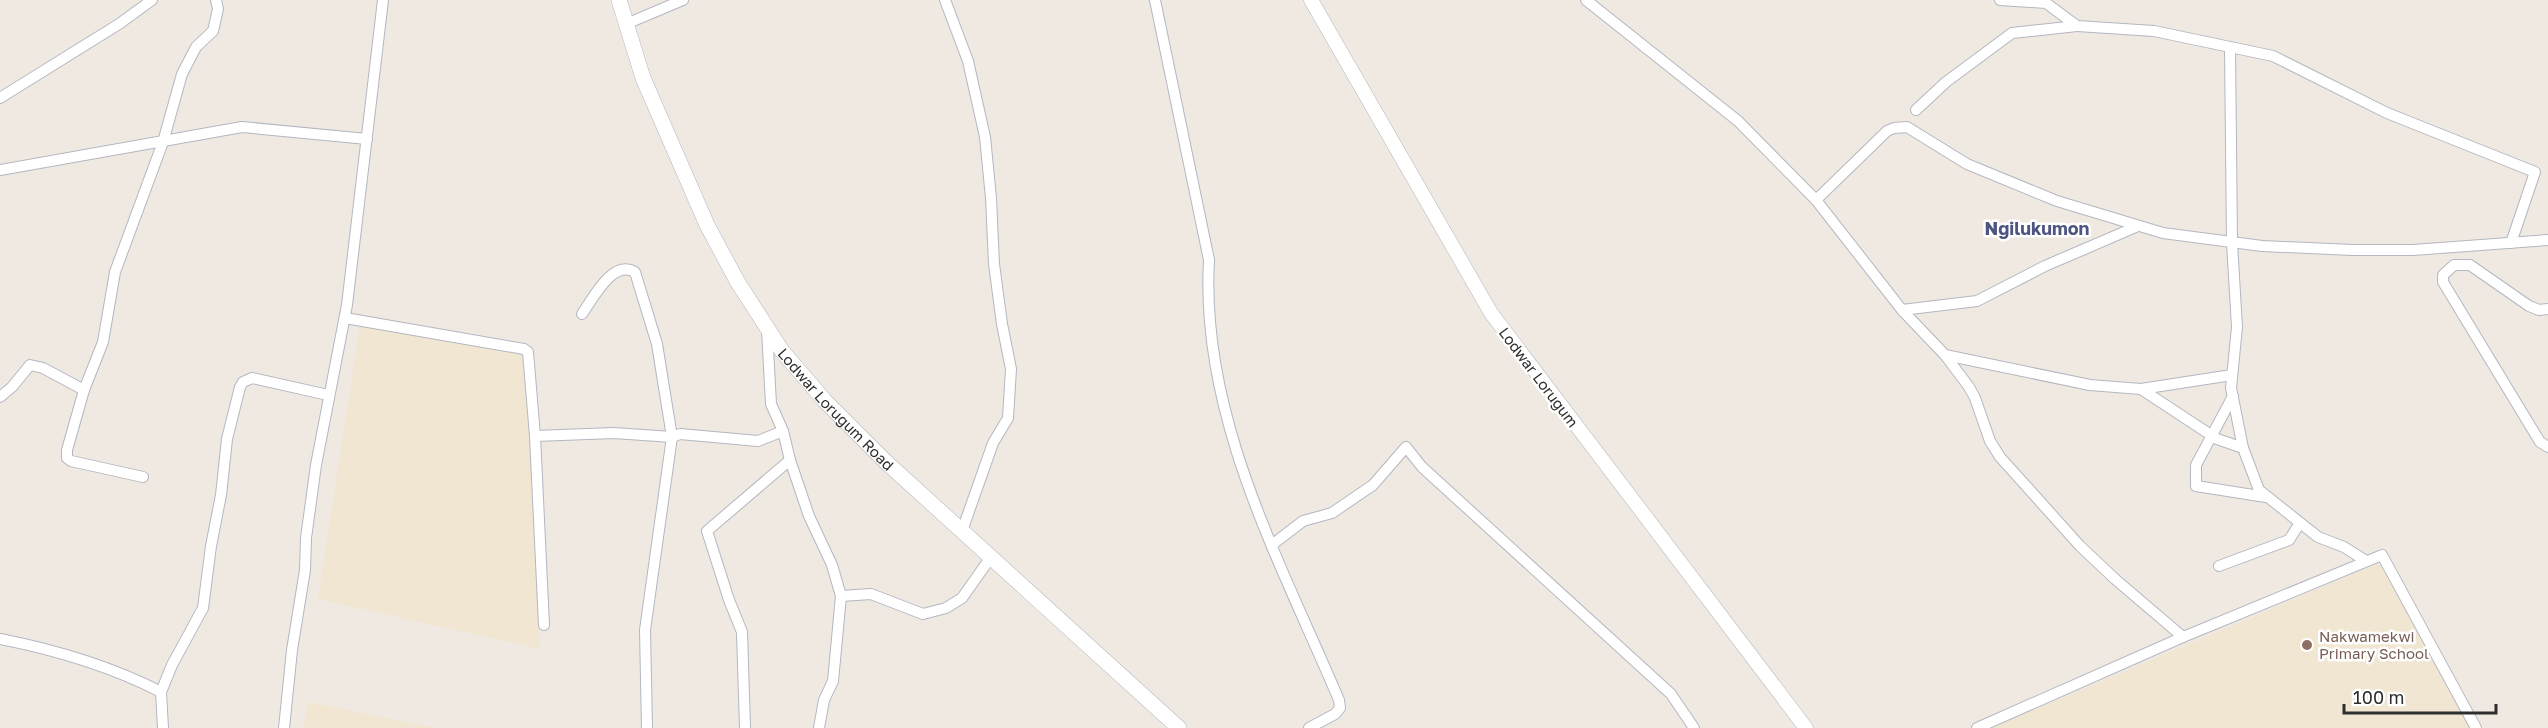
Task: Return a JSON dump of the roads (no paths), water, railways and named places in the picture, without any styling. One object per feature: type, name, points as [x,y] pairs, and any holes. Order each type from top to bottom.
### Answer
[{"type":"main road","name":"Lodwar Lorugum Road","points":[[619,0],[643,78],[707,225],[767,330],[825,401],[886,462],[1179,728]]},
{"type":"street","points":[[0,98],[119,24],[152,0]]},
{"type":"street","points":[[143,477],[70,461],[67,458],[67,450],[84,390],[103,342],[115,272],[163,142],[182,74],[196,47],[213,30],[218,9],[216,0]]},
{"type":"street","points":[[284,728],[292,650],[305,570],[311,496],[328,395],[345,318],[383,0]]},
{"type":"street","points":[[626,24],[683,0]]},
{"type":"street","points":[[945,0],[968,61],[985,137],[994,264],[1011,369],[1008,418],[993,443],[962,531]]},
{"type":"street","points":[[1155,0],[1209,260],[1207,290],[1211,349],[1218,380],[1246,481],[1339,700],[1340,708],[1335,714],[1309,728]]},
{"type":"street","name":"Lodwar Lorugum","points":[[1311,0],[1497,321],[1806,728]]},
{"type":"street","points":[[1586,0],[1738,122],[1815,200],[1902,310],[1945,355],[1975,398],[1984,426],[2000,457],[2080,546],[2183,637]]},
{"type":"street","points":[[2000,0],[2046,3],[2077,26]]},
{"type":"street","points":[[1916,110],[1946,82],[2012,33],[2077,26],[2154,31],[2273,56],[2387,113],[2535,172],[2511,243]]},
{"type":"street","points":[[2230,47],[2232,243],[2238,327],[2232,375],[2233,396],[2243,448],[2259,490],[2319,537],[2344,547],[2366,561]]},
{"type":"street","points":[[0,170],[163,142],[207,131],[242,127],[367,139]]},
{"type":"street","points":[[1815,200],[1887,131],[1907,127],[1967,164],[2057,201],[2163,233],[2232,243],[2353,250],[2413,250],[2548,240]]},
{"type":"street","points":[[1902,310],[1977,301],[2045,266],[2138,226]]},
{"type":"street","points":[[2548,309],[2539,310],[2529,306],[2466,264],[2450,266],[2443,275],[2443,282],[2540,442],[2548,447]]},
{"type":"street","points":[[582,314],[614,273],[630,269],[635,272],[657,344],[672,437],[645,630],[646,728]]},
{"type":"street","points":[[345,318],[524,349],[528,352],[535,436],[544,625]]},
{"type":"street","points":[[767,330],[771,404],[783,431],[809,516],[828,555],[841,596],[832,681],[824,700],[819,728]]},
{"type":"street","points":[[1945,355],[2090,385],[2141,389],[2232,375]]},
{"type":"street","points":[[0,397],[12,387],[30,365],[43,368],[84,390]]},
{"type":"street","points":[[163,728],[161,692],[172,665],[203,608],[211,546],[221,495],[227,439],[243,382],[252,378],[328,395]]},
{"type":"street","points":[[2141,389],[2211,435],[2243,448]]},
{"type":"street","points":[[2233,396],[2196,465],[2196,486],[2267,497]]},
{"type":"street","points":[[535,436],[614,433],[672,437],[680,434],[758,441],[783,431]]},
{"type":"street","points":[[1273,544],[1303,521],[1332,513],[1373,485],[1406,447],[1422,467],[1671,694],[1694,728]]},
{"type":"street","points":[[745,728],[742,632],[729,600],[707,531],[790,460]]},
{"type":"street","points":[[2219,566],[2289,540],[2300,522]]},
{"type":"street","points":[[1977,728],[2183,637],[2382,555],[2476,728]]},
{"type":"street","points":[[841,596],[871,594],[923,614],[931,612],[946,608],[962,598],[991,557]]},
{"type":"street","points":[[0,639],[97,664],[136,679],[161,692]]},
{"type":"place","name":"Nakwamekwi Primary School","points":[[2307,645]]},
{"type":"district","name":"Ngilukumon","points":[[2037,228]]}]
